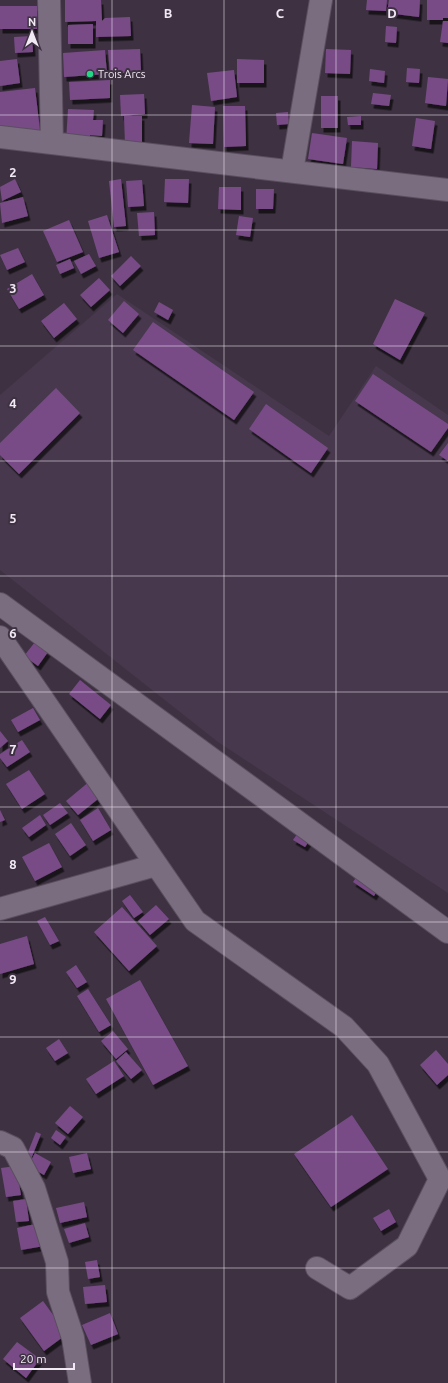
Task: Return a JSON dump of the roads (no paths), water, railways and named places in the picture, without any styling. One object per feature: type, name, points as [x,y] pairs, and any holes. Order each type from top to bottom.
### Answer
[{"type":"street","points":[[49,0],[52,143]]},
{"type":"street","points":[[292,172],[321,0]]},
{"type":"street","points":[[0,137],[448,190]]},
{"type":"street","points":[[0,604],[448,932]]},
{"type":"street","points":[[0,636],[195,921],[344,1027],[378,1064],[440,1179],[407,1246],[401,1251],[350,1288],[318,1268]]},
{"type":"street","points":[[0,909],[156,865]]},
{"type":"street","points":[[0,1142],[13,1148],[34,1188],[57,1262],[58,1292],[73,1338],[80,1383]]},
{"type":"place","name":"Trois Arcs","points":[[90,74]]}]
